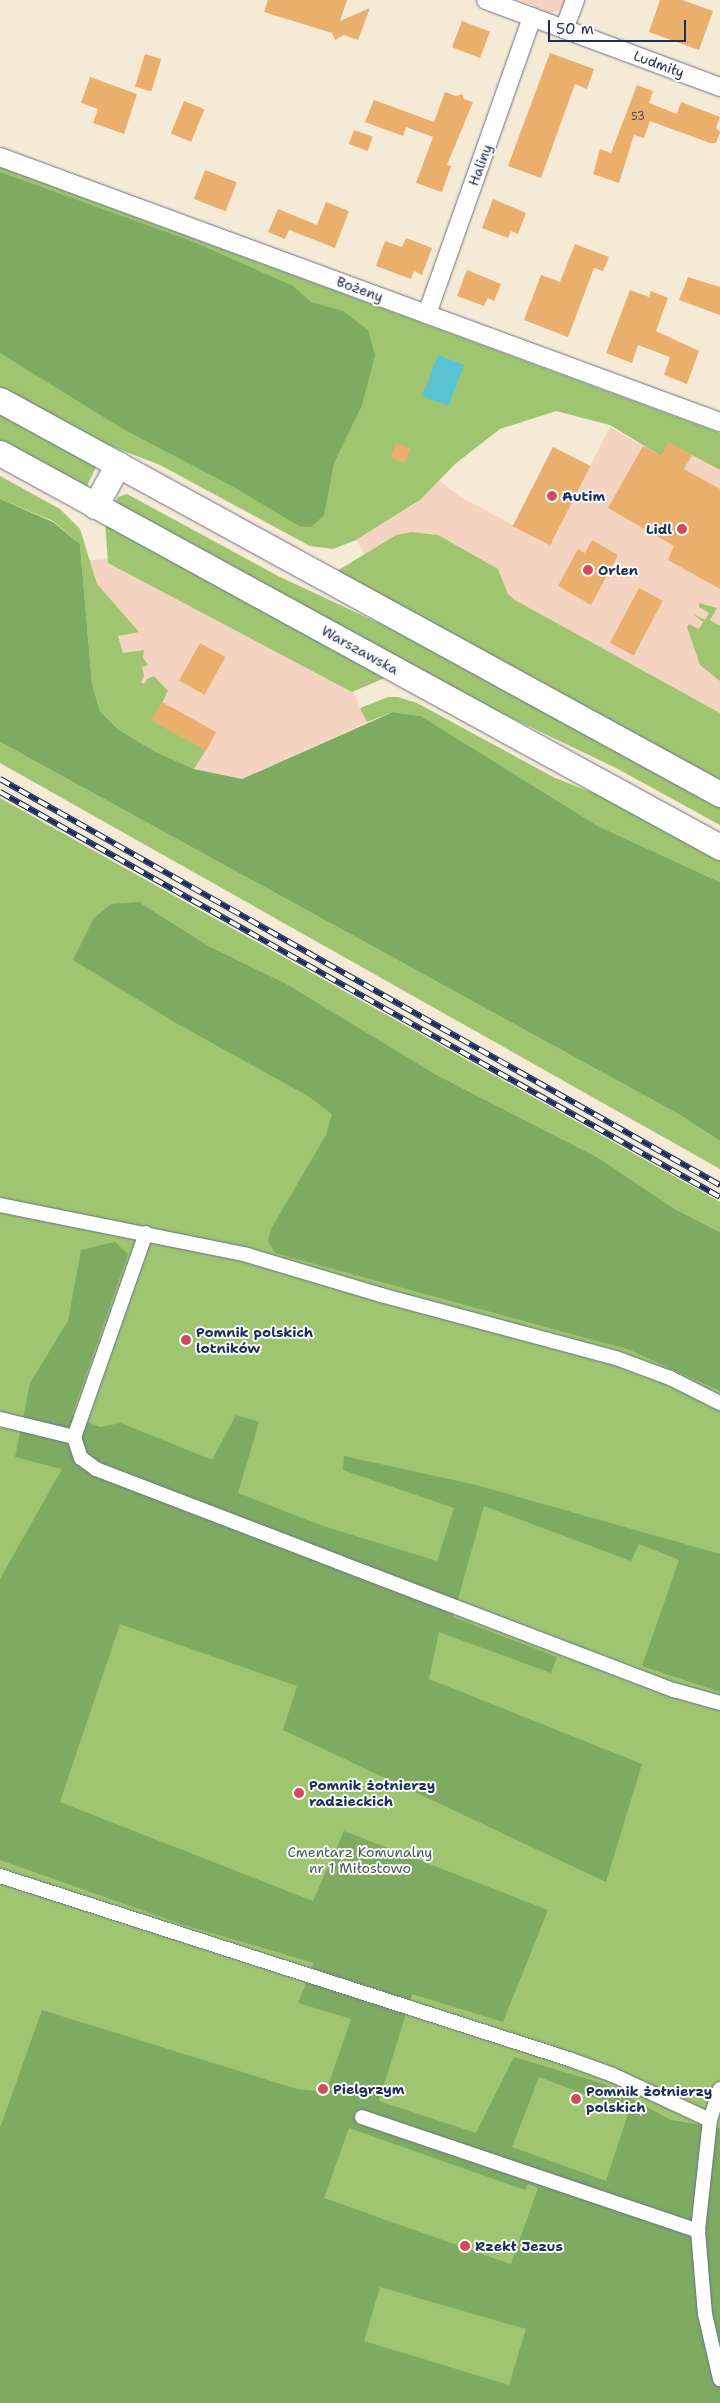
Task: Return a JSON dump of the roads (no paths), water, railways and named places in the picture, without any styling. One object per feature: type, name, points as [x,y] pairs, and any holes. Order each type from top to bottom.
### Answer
[{"type":"main road","points":[[0,400],[720,794]]},
{"type":"main road","name":"Warszawska","points":[[0,453],[720,847]]},
{"type":"main road","points":[[95,506],[118,464]]},
{"type":"street","points":[[564,29],[575,0]]},
{"type":"street","name":"Ludmiły","points":[[495,2],[720,87]]},
{"type":"street","name":"Haliny","points":[[427,314],[532,17]]},
{"type":"street","name":"Bożeny","points":[[0,157],[720,422]]},
{"type":"street","points":[[0,1205],[146,1233],[247,1255],[381,1295],[616,1358],[670,1378],[720,1403]]},
{"type":"street","points":[[146,1233],[74,1437],[76,1451],[96,1469],[674,1690],[720,1702]]},
{"type":"street","points":[[0,1419],[74,1437]]},
{"type":"street","points":[[0,1876],[582,2064],[710,2120]]},
{"type":"street","points":[[720,2089],[710,2120],[698,2231],[705,2314],[720,2379]]},
{"type":"street","points":[[362,2117],[698,2231]]},
{"type":"water","points":[[438,355],[464,365],[448,406],[422,396]]},
{"type":"railway","points":[[0,779],[720,1185]]},
{"type":"railway","points":[[0,792],[720,1197]]},
{"type":"place","name":"Autim","points":[[552,496]]},
{"type":"place","name":"Lidl","points":[[682,529]]},
{"type":"place","name":"Orlen","points":[[588,570]]},
{"type":"place","name":"Pomnik polskich lotników","points":[[186,1340]]},
{"type":"place","name":"Pomnik żołnierzy radzieckich","points":[[299,1793]]},
{"type":"place","name":"Pielgrzym","points":[[323,2089]]},
{"type":"place","name":"Pomnik żołnierzy polskich","points":[[576,2099]]},
{"type":"place","name":"Rzekł Jezus","points":[[465,2246]]},
{"type":"park label","name":"Cmentarz Komunalny nr 1 Miłostowo","points":[[360,1860]]}]
